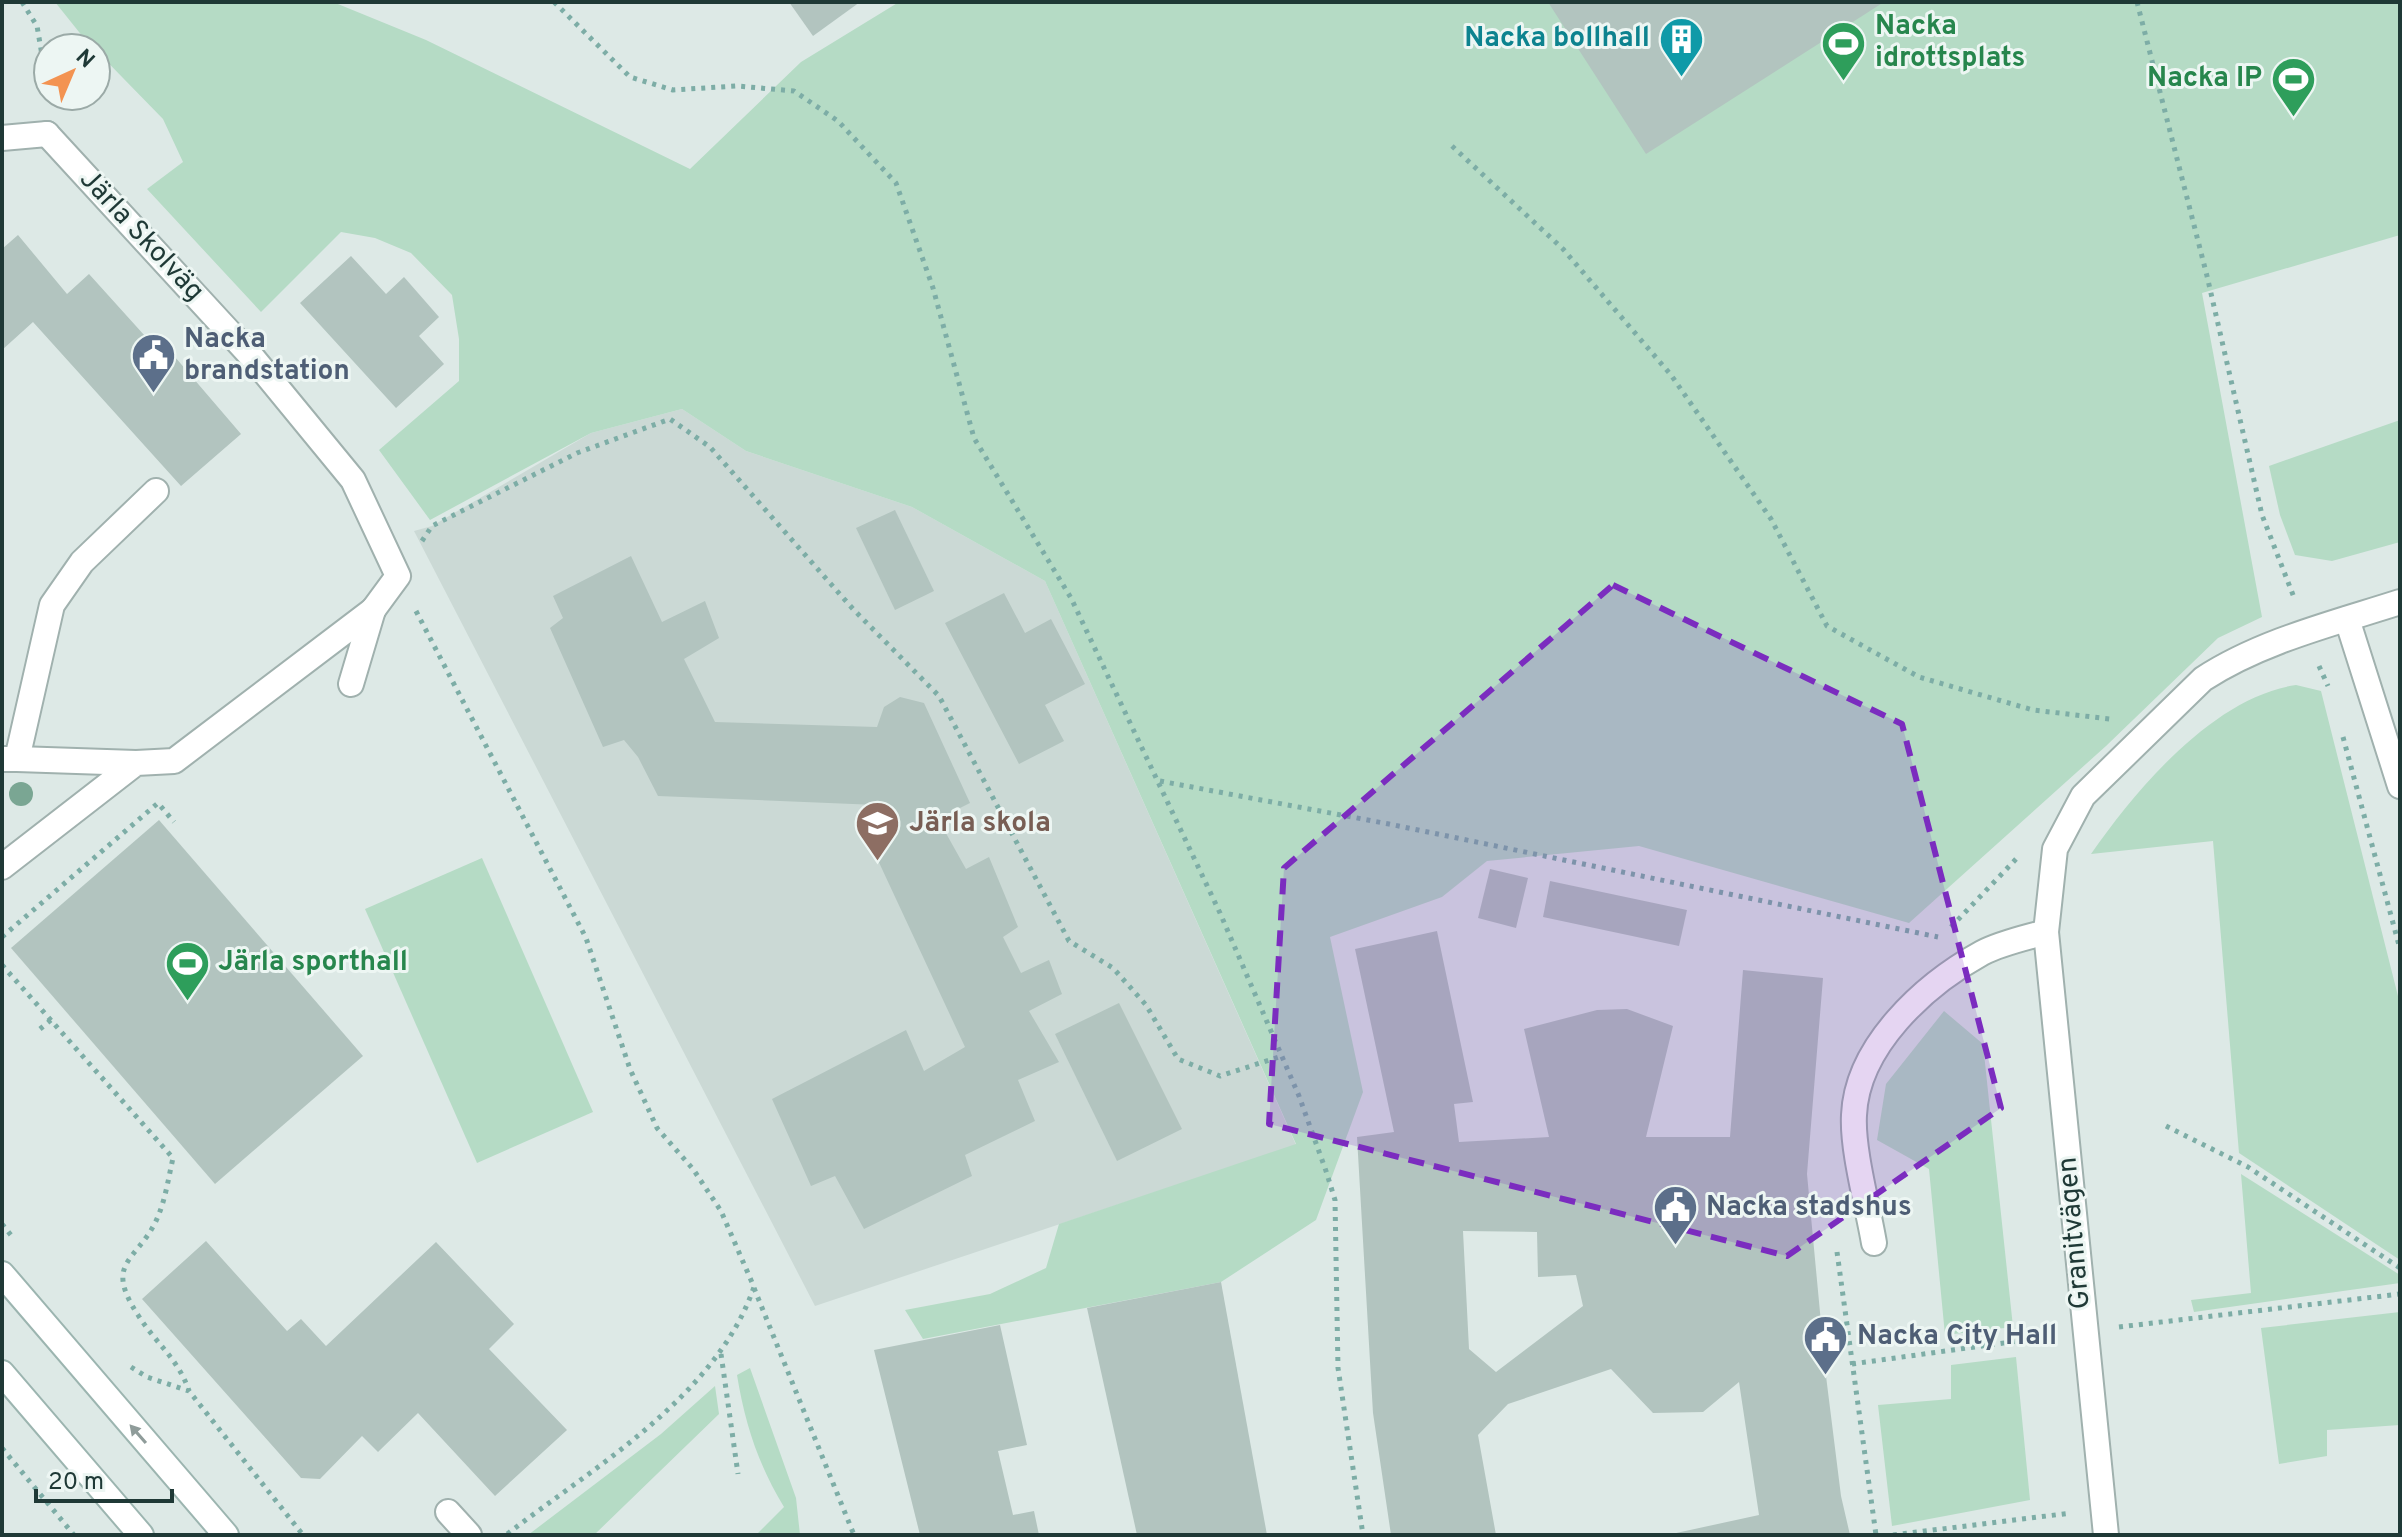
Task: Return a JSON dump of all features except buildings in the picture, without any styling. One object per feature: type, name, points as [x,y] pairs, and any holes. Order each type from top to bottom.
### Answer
[{"type":"street","name":"Järla Skolväg","points":[[2,138],[47,134],[252,357],[353,480],[398,576]]},
{"type":"street","points":[[156,491],[82,562],[52,605],[10,759],[136,763],[174,761],[373,610],[398,576]]},
{"type":"street","name":"Granitvägen","points":[[2106,1535],[2046,932],[2055,849],[2083,796],[2203,679],[2224,665],[2400,602]]},
{"type":"street","points":[[351,684],[373,610]]},
{"type":"street","points":[[2347,619],[2400,786]]},
{"type":"street","points":[[2,867],[136,763]]},
{"type":"street","points":[[1874,1243],[1853,1118],[1858,1082],[1876,1048],[1943,978],[1985,952],[2046,932]]},
{"type":"street","points":[[2,1274],[226,1535]]},
{"type":"street","points":[[2,1373],[141,1535]]},
{"type":"street","points":[[448,1512],[469,1535]]},
{"type":"path","points":[[22,2],[38,32]]},
{"type":"path","points":[[554,2],[630,77],[673,90],[737,86],[794,91],[838,121],[896,183],[933,288],[974,438],[1071,598],[1140,749],[1159,781],[1282,1056],[1335,1200],[1338,1368],[1363,1535]]},
{"type":"path","points":[[2137,2],[2207,276],[2262,515],[2298,608]]},
{"type":"path","points":[[1452,146],[1563,249],[1671,375],[1771,519],[1827,626],[1919,677],[2033,710],[2154,725]]},
{"type":"path","points":[[854,1535],[721,1211],[693,1169],[657,1128],[630,1069],[586,938],[398,576],[432,526],[577,453],[670,419],[710,447],[853,609],[939,696],[1069,941],[1113,968],[1146,1005],[1178,1059],[1220,1076],[1282,1056]]},
{"type":"path","points":[[2319,666],[2332,696]]},
{"type":"path","points":[[2340,726],[2400,949]]},
{"type":"path","points":[[1159,781],[1389,824],[1941,937]]},
{"type":"path","points":[[2,937],[158,803],[174,822]]},
{"type":"path","points":[[1933,945],[2020,855]]},
{"type":"path","points":[[2390,911],[2400,908]]},
{"type":"path","points":[[2,965],[173,1158],[162,1207],[153,1227],[132,1251],[123,1280],[127,1297],[138,1316],[181,1368],[189,1391],[303,1535]]},
{"type":"path","points":[[40,1029],[51,1020]]},
{"type":"path","points":[[2166,1126],[2248,1167],[2400,1268]]},
{"type":"path","points":[[506,1535],[674,1405],[721,1353],[742,1320],[754,1287]]},
{"type":"path","points":[[1852,1364],[2084,1331],[2400,1294]]},
{"type":"path","points":[[721,1353],[738,1474]]},
{"type":"path","points":[[121,1360],[147,1377],[189,1391]]},
{"type":"path","points":[[2,1448],[74,1535]]},
{"type":"path","points":[[1893,1535],[2032,1516]]},
{"type":"highlighted area","points":[[1613,585],[1902,724],[2001,1108],[1787,1256],[1269,1124],[1284,868]]},
{"type":"shaded area","name":"Järla skola","points":[[682,409],[746,451],[912,507],[1045,581],[1296,1145],[815,1306],[414,531],[432,526],[591,433]]},
{"type":"green space","points":[[55,2],[333,2],[426,40],[690,169],[801,62],[899,2],[2400,2],[2400,235],[2202,293],[2262,617],[2218,638],[2106,746],[1909,923],[1639,846],[1487,861],[1442,897],[1330,937],[1363,1092],[1316,1220],[1221,1282],[923,1339],[905,1310],[990,1294],[1046,1268],[1059,1224],[1296,1144],[1045,581],[912,507],[746,451],[682,409],[591,433],[430,520],[379,450],[459,381],[459,339],[452,295],[411,253],[375,238],[341,232],[261,312],[147,189],[183,162],[163,119],[112,67],[112,32],[79,32]]},
{"type":"green space","points":[[2400,420],[2400,542],[2332,561],[2295,555],[2280,515],[2269,466]]},
{"type":"green space","points":[[2296,685],[2321,691],[2400,1004],[2400,1260],[2239,1153],[2213,841],[2091,854],[2154,775],[2207,726],[2236,707],[2266,693]]},
{"type":"green space","points":[[482,858],[593,1112],[477,1163],[365,909]]},
{"type":"green space","points":[[1944,1011],[1983,1044],[2013,1327],[1945,1335],[1929,1169],[1877,1140],[1886,1084]]},
{"type":"green space","points":[[2241,1174],[2400,1275],[2400,1283],[2194,1312],[2191,1300],[2251,1293]]},
{"type":"green space","points":[[2400,1312],[2400,1425],[2327,1430],[2327,1456],[2279,1464],[2261,1328]]},
{"type":"green space","points":[[2016,1357],[2030,1500],[1892,1526],[1878,1405],[1951,1399],[1951,1365]]},
{"type":"green space","points":[[750,1368],[796,1498],[800,1535],[756,1535],[784,1507],[760,1459],[744,1410],[737,1375]]},
{"type":"green space","points":[[715,1386],[719,1414],[594,1535],[528,1535],[661,1434]]},
{"type":"place","name":"Nacka bollhall","points":[[1681,78]]},
{"type":"place","name":"Nacka idrottsplats","points":[[1844,82]]},
{"type":"place","name":"Nacka IP","points":[[2293,118]]},
{"type":"place","name":"Nacka brandstation","points":[[153,395]]},
{"type":"place","name":"Järla skola","points":[[878,863]]},
{"type":"place","name":"Järla sporthall","points":[[187,1002]]},
{"type":"place","name":"Nacka stadshus","points":[[1675,1247]]},
{"type":"place","name":"Nacka City Hall","points":[[1826,1376]]}]
